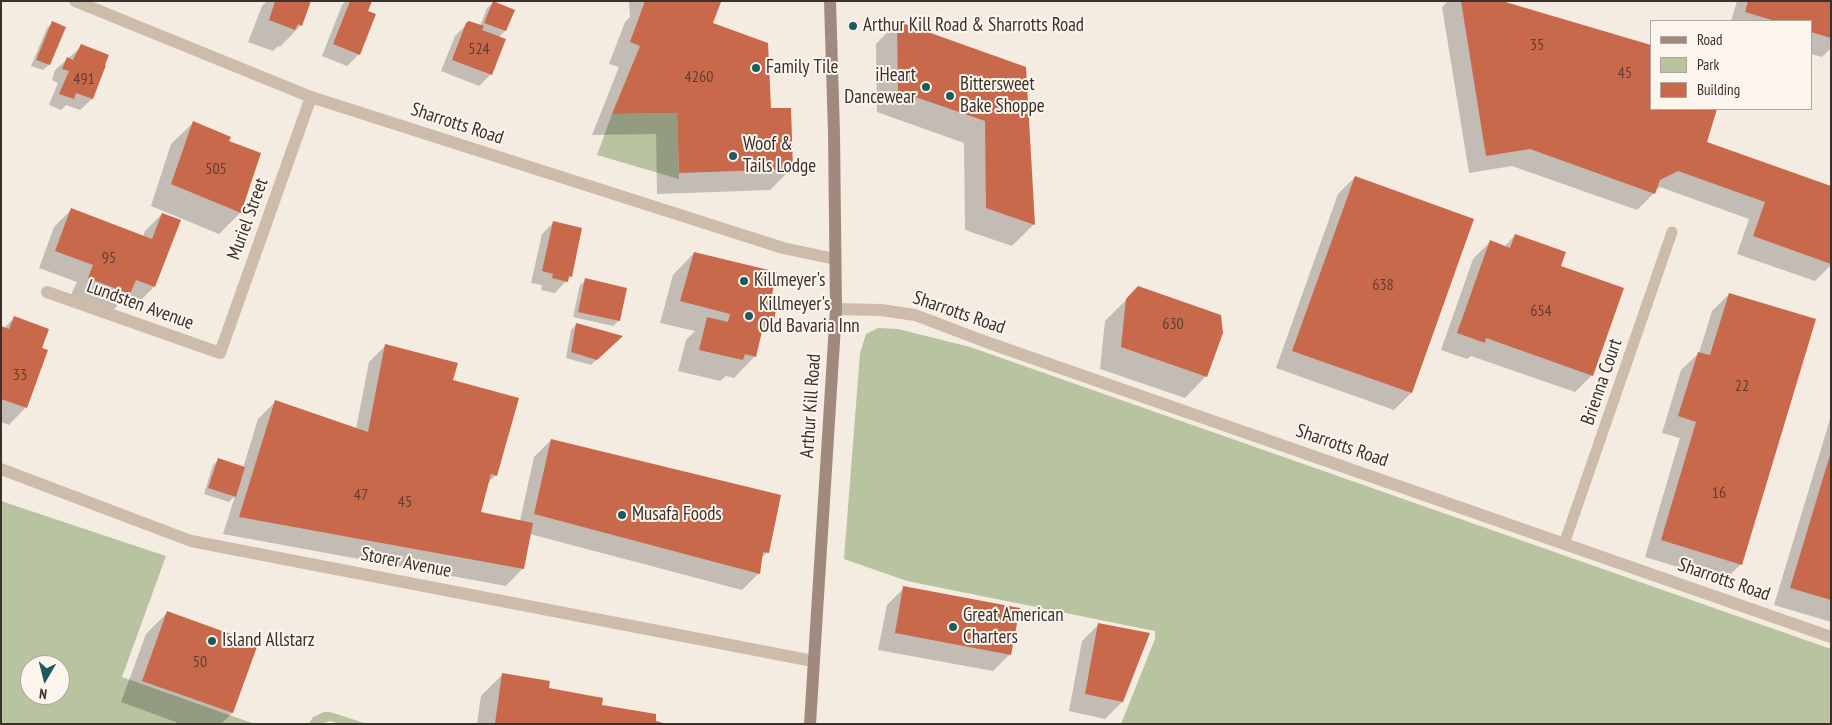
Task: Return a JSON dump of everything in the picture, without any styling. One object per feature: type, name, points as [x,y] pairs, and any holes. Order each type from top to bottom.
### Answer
[{"type":"street","name":"Sharrotts Road","points":[[75,1],[311,97],[783,248],[835,259]]},
{"type":"street","name":"Arthur Kill Road","points":[[810,724],[836,309],[830,1]]},
{"type":"street","name":"Muriel Street","points":[[220,353],[311,97]]},
{"type":"street","name":"Lundsten Avenue","points":[[47,292],[220,353]]},
{"type":"street","name":"Sharrotts Road","points":[[836,309],[881,310],[915,315],[1007,349],[1831,637]]},
{"type":"street","name":"Storer Avenue","points":[[1,470],[191,541],[813,661]]},
{"type":"lane","name":"Brienna Court","points":[[1564,544],[1672,232]]},
{"type":"green space","points":[[677,113],[679,179],[597,155],[612,114]]},
{"type":"green space","points":[[878,328],[898,329],[970,347],[1831,649],[1831,724],[1121,724],[1155,639],[1155,631],[907,581],[844,559],[860,353],[866,334]]},
{"type":"green space","points":[[1,501],[166,556],[122,677],[255,724],[1,724]]},
{"type":"green space","points":[[324,712],[330,712],[367,724],[341,724],[330,721],[320,724],[309,724],[313,717]]},
{"type":"building","points":[[275,1],[311,1],[302,26],[298,24],[295,30],[269,20]]},
{"type":"building","points":[[350,1],[372,1],[368,11],[376,14],[360,55],[333,44]]},
{"type":"building","points":[[493,1],[515,10],[506,31],[484,23]]},
{"type":"building","points":[[645,1],[720,1],[713,23],[768,43],[771,108],[791,108],[793,169],[679,173],[677,113],[612,114],[640,46],[630,42]]},
{"type":"building","points":[[1461,1],[1502,1],[1650,45],[1650,110],[1717,110],[1707,142],[1831,186],[1831,264],[1753,236],[1765,202],[1678,171],[1660,180],[1655,194],[1530,149],[1486,156]]},
{"type":"building","points":[[1748,1],[1831,1],[1831,38],[1812,32],[1812,20],[1772,20],[1745,12]]},
{"type":"building","points":[[52,21],[66,27],[50,65],[36,60]]},
{"type":"building","points":[[469,21],[484,26],[482,30],[506,39],[492,75],[452,60],[466,23]]},
{"type":"building","points":[[897,21],[1026,67],[1035,225],[986,208],[985,121],[898,91]]},
{"type":"building","points":[[81,44],[109,55],[93,99],[76,93],[74,99],[59,94],[69,71],[62,69],[67,57],[73,60]]},
{"type":"building","points":[[193,121],[231,137],[229,141],[261,153],[241,213],[171,184]]},
{"type":"building","points":[[1355,176],[1474,219],[1412,393],[1292,351]]},
{"type":"building","points":[[71,208],[152,239],[162,213],[181,220],[155,287],[136,280],[130,294],[88,278],[93,265],[55,251]]},
{"type":"building","points":[[553,221],[582,228],[572,277],[569,276],[568,282],[552,278],[553,274],[542,271]]},
{"type":"building","points":[[1515,234],[1566,252],[1561,266],[1624,288],[1593,376],[1486,338],[1485,343],[1457,333],[1490,240],[1510,248]]},
{"type":"building","points":[[694,252],[777,272],[769,308],[776,310],[773,325],[764,323],[756,357],[745,354],[743,360],[699,350],[707,317],[728,322],[730,314],[680,301]]},
{"type":"building","points":[[585,278],[627,288],[620,321],[578,312]]},
{"type":"building","points":[[1138,286],[1221,315],[1223,333],[1207,377],[1121,347],[1126,299]]},
{"type":"building","points":[[1729,293],[1816,319],[1742,565],[1661,540],[1696,422],[1678,416],[1698,352],[1710,355]]},
{"type":"building","points":[[14,316],[49,329],[42,348],[48,350],[27,408],[1,399],[1,326],[9,329]]},
{"type":"building","points":[[576,323],[623,336],[597,360],[571,352]]},
{"type":"building","points":[[385,344],[458,363],[453,380],[519,398],[497,476],[491,474],[481,512],[533,523],[524,569],[239,517],[275,400],[368,432]]},
{"type":"building","points":[[551,439],[781,495],[769,553],[763,552],[760,574],[534,514]]},
{"type":"building","points":[[1831,455],[1831,600],[1790,588]]},
{"type":"building","points":[[218,458],[245,467],[236,497],[208,488]]},
{"type":"building","points":[[903,586],[1020,608],[1011,655],[895,633]]},
{"type":"building","points":[[167,611],[258,644],[233,713],[142,681]]},
{"type":"building","points":[[1098,623],[1150,633],[1123,702],[1085,694]]},
{"type":"building","points":[[502,673],[550,681],[549,688],[603,698],[602,705],[656,714],[656,721],[666,724],[495,724]]},
{"type":"place","name":"Arthur Kill Road & Sharrotts Road","points":[[853,26]]},
{"type":"place","name":"Family Tile","points":[[756,68]]},
{"type":"place","name":"iHeart Dancewear","points":[[926,87]]},
{"type":"place","name":"Bittersweet Bake Shoppe","points":[[950,96]]},
{"type":"place","name":"Woof & Tails Lodge","points":[[733,156]]},
{"type":"place","name":"Killmeyer's","points":[[744,281]]},
{"type":"place","name":"Killmeyer's Old Bavaria Inn","points":[[749,316]]},
{"type":"place","name":"Musafa Foods","points":[[622,515]]},
{"type":"place","name":"Great American Charters","points":[[953,627]]},
{"type":"place","name":"Island Allstarz","points":[[212,641]]}]
